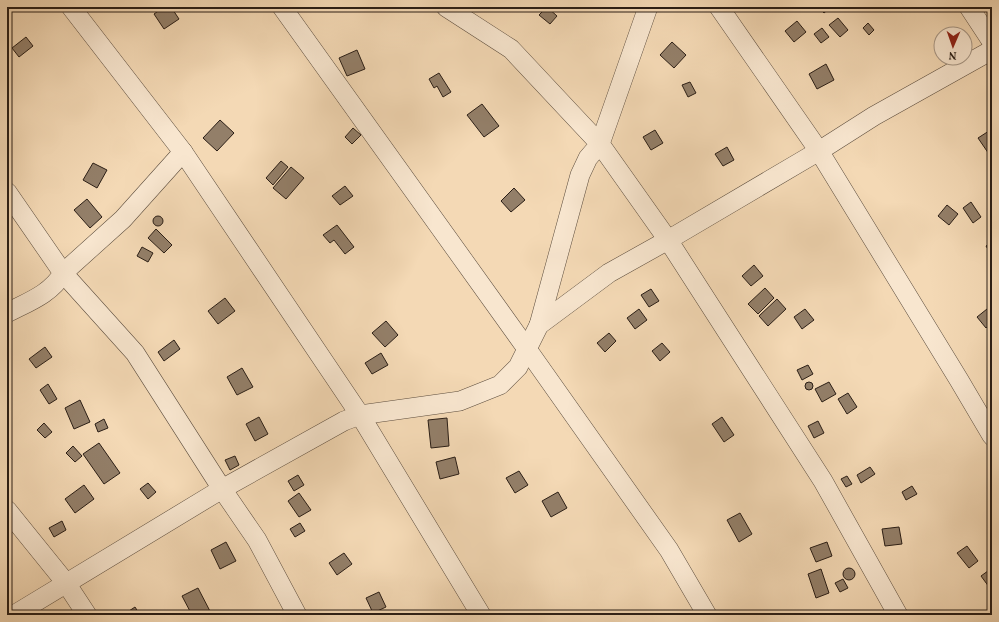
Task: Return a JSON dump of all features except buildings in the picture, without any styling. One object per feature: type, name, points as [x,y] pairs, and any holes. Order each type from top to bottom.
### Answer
[{"type":"street","points":[[71,7],[183,152],[360,415],[481,615]]},
{"type":"street","points":[[282,7],[669,550],[707,615]]},
{"type":"street","points":[[446,7],[511,49],[600,144],[668,240],[823,481],[898,615]]},
{"type":"street","points":[[14,615],[222,489],[344,420],[360,415],[460,402],[500,385],[518,366],[539,325],[580,174],[588,158],[600,144],[648,7]]},
{"type":"street","points":[[719,7],[819,151],[992,436]]},
{"type":"street","points":[[969,7],[992,42]]},
{"type":"street","points":[[539,325],[609,273],[819,151],[874,116],[992,50]]},
{"type":"street","points":[[7,313],[46,293],[58,282],[63,273],[123,220],[183,152]]},
{"type":"street","points":[[7,192],[63,273],[135,353],[222,489],[257,540],[297,615]]},
{"type":"street","points":[[7,510],[66,583],[87,615]]}]
